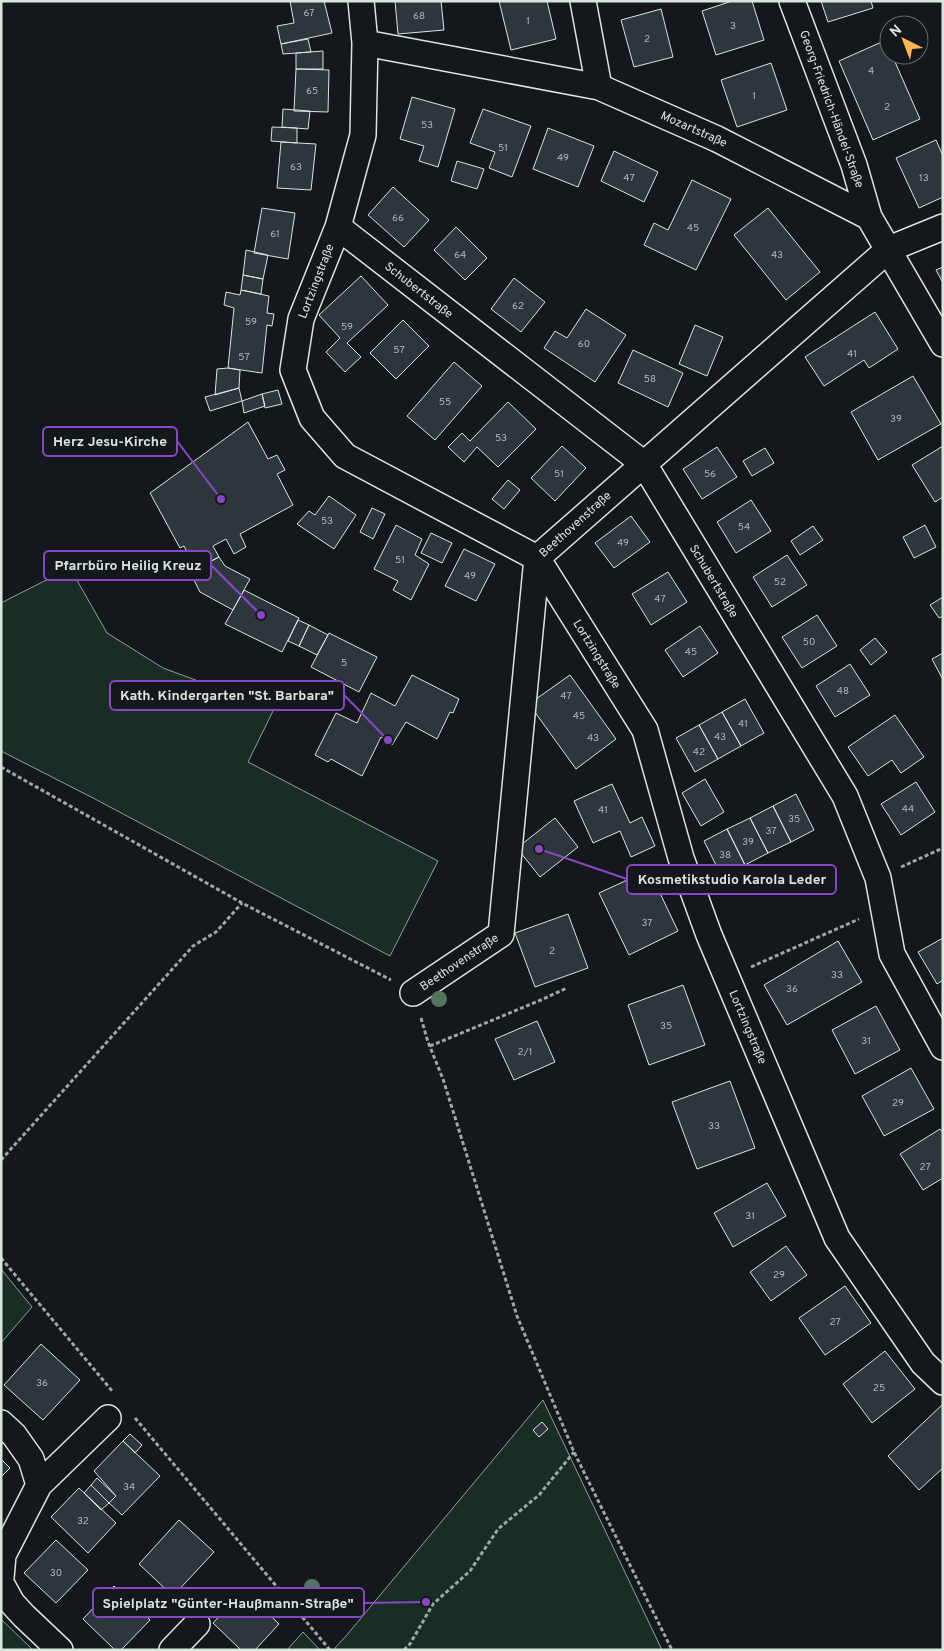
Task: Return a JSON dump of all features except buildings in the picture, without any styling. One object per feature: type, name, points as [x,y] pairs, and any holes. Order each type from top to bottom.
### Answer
[{"type":"street","name":"Lortzingstraße","points":[[361,1],[365,44],[363,135],[338,227],[300,319],[293,370],[312,418],[345,456],[537,558],[645,730],[680,858],[709,935],[837,1238],[923,1363],[943,1382]]},
{"type":"street","points":[[583,1],[599,87]]},
{"type":"street","name":"Georg-Friedrich-Händel-Straße","points":[[792,1],[854,165],[869,217]]},
{"type":"street","name":"Mozartstraße","points":[[365,44],[599,87],[717,139],[869,217]]},
{"type":"street","points":[[869,217],[943,344]]},
{"type":"street","name":"Schubertstraße","points":[[338,227],[644,464],[845,796],[878,878],[882,908],[892,954],[943,1047]]},
{"type":"street","name":"Beethovenstraße","points":[[413,993],[502,934],[537,558],[889,250],[943,227]]},
{"type":"street","points":[[1,1578],[3,1556],[39,1485],[108,1418]]},
{"type":"street","points":[[1,1423],[14,1435],[31,1459],[39,1485]]},
{"type":"street","points":[[1,1583],[12,1602],[24,1616],[60,1650]]},
{"type":"street","points":[[172,1650],[197,1624]]},
{"type":"path","points":[[1,767],[242,903],[413,993],[443,1079],[517,1316],[574,1452],[672,1650]]},
{"type":"path","points":[[878,878],[943,848]]},
{"type":"path","points":[[1,1160],[193,946],[216,932],[242,903]]},
{"type":"path","points":[[767,960],[882,908]]},
{"type":"path","points":[[430,1046],[567,988]]},
{"type":"path","points":[[1,1258],[115,1394]]},
{"type":"path","points":[[134,1416],[330,1650]]},
{"type":"path","points":[[404,1650],[410,1644],[433,1604],[470,1571],[498,1529],[539,1495],[574,1452]]},
{"type":"green space","points":[[70,568],[107,633],[163,668],[274,709],[248,762],[438,861],[390,956],[1,751],[1,603]]},
{"type":"green space","points":[[1,1269],[32,1307],[1,1343]]},
{"type":"green space","points":[[543,1400],[662,1650],[336,1650],[335,1648]]},
{"type":"green space","points":[[1,1619],[33,1650],[1,1650]]},
{"type":"green space","points":[[303,1632],[320,1650],[287,1650]]},
{"type":"place","name":"Herz Jesu-Kirche","points":[[221,499]]},
{"type":"place","name":"Pfarrbüro Heilig Kreuz","points":[[261,615]]},
{"type":"place","name":"Kath. Kindergarten \"St. Barbara\"","points":[[388,740]]},
{"type":"place","name":"Kosmetikstudio Karola Leder","points":[[539,849]]},
{"type":"place","name":"Spielplatz \"Günter-Haußmann-Straße\"","points":[[426,1602]]}]
